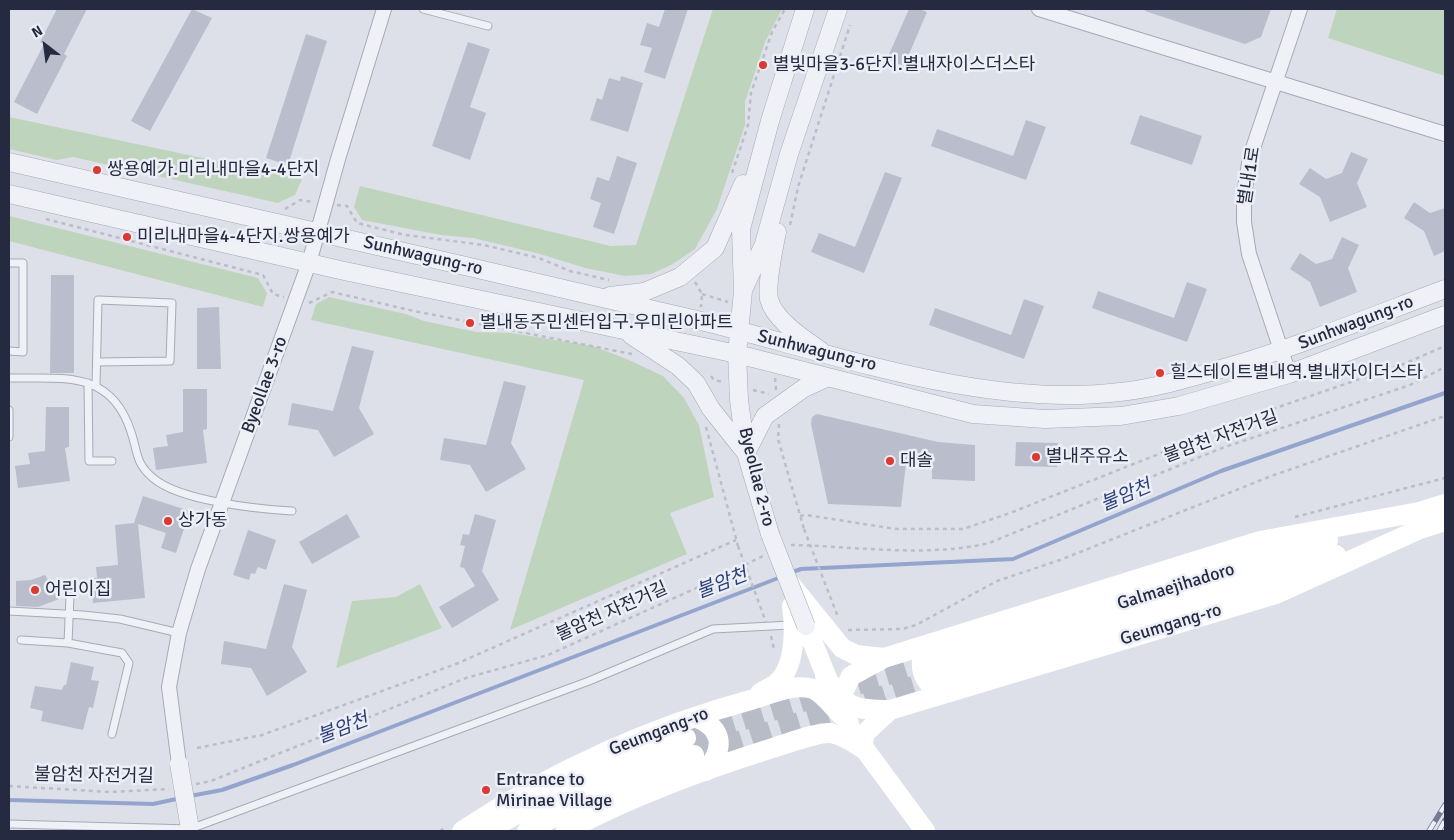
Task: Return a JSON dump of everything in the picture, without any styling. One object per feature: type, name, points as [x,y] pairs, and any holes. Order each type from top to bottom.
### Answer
[{"type":"main road","name":"Geumgang-ro","points":[[884,658],[938,669],[1276,594],[1419,521],[1445,504]]},
{"type":"main road","name":"Geumgang-ro","points":[[462,831],[508,800],[583,762],[695,717],[748,700],[794,688],[813,689],[860,710],[890,710],[938,669],[1260,541],[1419,521],[1445,521]]},
{"type":"main road","points":[[790,584],[818,625],[842,648],[856,656],[884,658]]},
{"type":"main road","points":[[790,584],[818,625],[825,676],[862,748],[925,831]]},
{"type":"main road","points":[[748,700],[778,682],[818,625]]},
{"type":"main road","points":[[802,739],[817,729],[829,716],[836,700],[851,676],[884,658]]},
{"type":"main road","points":[[825,676],[849,724]]},
{"type":"main road","points":[[862,748],[865,733],[890,710]]},
{"type":"main road","points":[[527,831],[608,789],[695,755],[718,752],[719,741],[708,722],[695,717]]},
{"type":"main road","points":[[488,831],[542,800],[695,755],[830,733],[847,738],[862,748]]},
{"type":"main road","points":[[566,831],[605,810],[695,755]]},
{"type":"street","name":"Byeollae 3-ro","points":[[179,764],[169,687],[180,633],[198,569],[224,503],[309,263],[384,9]]},
{"type":"street","name":"Byeollae 2-ro","points":[[790,584],[770,534],[746,453],[739,400],[737,354],[742,291],[741,229],[770,121],[805,9]]},
{"type":"street","points":[[1039,9],[1445,134]]},
{"type":"street","name":"별내1로","points":[[1290,374],[1249,254],[1244,222],[1244,195],[1250,157],[1300,9]]},
{"type":"street","name":"Byeollae 2-ro","points":[[742,291],[764,244],[789,154],[845,13]]},
{"type":"street","points":[[600,298],[644,292],[680,278],[715,248],[770,121]]},
{"type":"street","points":[[789,154],[781,217],[772,253],[769,299],[783,322],[830,357]]},
{"type":"street","name":"Sunhwagung-ro","points":[[9,162],[739,331],[830,357],[974,387],[1042,395],[1118,393],[1174,383],[1281,351],[1445,289]]},
{"type":"street","name":"Sunhwagung-ro","points":[[9,194],[309,263],[737,354],[973,414],[1045,419],[1120,416],[1179,406],[1290,374],[1445,315]]},
{"type":"street","points":[[620,328],[678,366],[696,383],[711,409],[746,453],[765,416],[804,388],[826,378]]},
{"type":"street","points":[[179,764],[190,828]]},
{"type":"lane","points":[[424,9],[488,26]]},
{"type":"lane","points":[[9,263],[23,263],[23,352],[9,352]]},
{"type":"lane","points":[[96,386],[98,300],[172,303],[170,361],[97,362]]},
{"type":"lane","points":[[9,378],[77,379],[96,386],[115,399],[132,433],[135,452],[142,466],[154,479],[170,489],[224,503],[292,512]]},
{"type":"lane","points":[[88,383],[89,461],[112,461]]},
{"type":"lane","points":[[9,410],[9,437]]},
{"type":"lane","points":[[68,643],[71,614],[70,596]]},
{"type":"lane","points":[[9,611],[120,619],[180,633]]},
{"type":"lane","points":[[9,824],[190,828],[588,681],[714,629],[818,625]]},
{"type":"lane","points":[[21,640],[68,643],[122,653],[129,663],[112,734]]},
{"type":"path","points":[[730,180],[748,125],[751,93],[772,32],[785,9]]},
{"type":"path","points":[[790,226],[798,187],[845,13]]},
{"type":"path","points":[[347,206],[357,223],[405,235],[484,245],[539,258],[570,271],[612,281]]},
{"type":"path","points":[[39,217],[263,275],[273,294]]},
{"type":"path","points":[[691,276],[702,294],[700,312]]},
{"type":"path","points":[[307,303],[332,292],[414,311],[635,355]]},
{"type":"path","points":[[702,294],[714,298]]},
{"type":"path","points":[[800,516],[806,514],[896,529],[963,529],[1010,513],[1267,411],[1406,363],[1445,346]]},
{"type":"path","name":"불암천 자전거길","points":[[786,545],[932,551],[961,550],[989,542],[1214,451],[1410,385],[1445,367]]},
{"type":"path","points":[[774,379],[777,395]]},
{"type":"path","points":[[779,421],[778,439],[804,529],[818,625],[902,629],[916,625],[998,581],[1060,560],[1274,475],[1445,416]]},
{"type":"path","points":[[705,426],[736,540],[766,622]]},
{"type":"path","points":[[197,748],[262,736],[456,664],[736,540]]},
{"type":"path","name":"불암천 자전거길","points":[[194,784],[211,781],[466,678],[548,655],[703,585],[770,552]]},
{"type":"path","name":"불암천 자전거길","points":[[9,786],[110,792],[159,790],[176,787]]},
{"type":"green space","points":[[713,9],[782,9],[765,42],[745,102],[745,125],[717,209],[695,249],[673,264],[651,274],[625,276],[585,268],[540,254],[473,238],[441,235],[362,220],[354,207],[360,186],[611,246],[636,245]]},
{"type":"green space","points":[[1337,9],[1445,9],[1445,76],[1328,38]]},
{"type":"green space","points":[[9,117],[302,179],[295,195],[278,203],[73,157],[57,160],[9,149]]},
{"type":"green space","points":[[9,216],[258,278],[267,293],[263,307],[9,241]]},
{"type":"green space","points":[[329,297],[476,332],[511,333],[593,346],[663,376],[684,398],[699,425],[714,497],[670,513],[687,554],[510,630],[584,380],[311,320],[316,304]]},
{"type":"green space","points":[[420,584],[442,628],[336,668],[352,601],[396,597]]},
{"type":"building","points":[[57,9],[87,9],[64,54],[67,56],[37,114],[14,102],[44,44],[40,42]]},
{"type":"building","points":[[192,9],[212,18],[150,131],[131,121]]},
{"type":"building","points":[[665,9],[688,9],[665,79],[644,72],[652,48],[640,45],[647,23],[659,27]]},
{"type":"building","points":[[909,9],[919,9],[927,12],[904,66],[887,59]]},
{"type":"building","points":[[1145,9],[1271,9],[1261,37],[1245,44],[1145,11]]},
{"type":"building","points":[[306,34],[327,41],[288,165],[266,158]]},
{"type":"building","points":[[468,42],[490,49],[470,107],[486,113],[470,160],[432,146]]},
{"type":"building","points":[[621,76],[643,83],[628,132],[590,120],[597,98],[602,100],[609,78],[620,81]]},
{"type":"building","points":[[1140,115],[1202,136],[1192,165],[1130,144]]},
{"type":"building","points":[[1026,120],[1046,127],[1026,180],[931,146],[937,129],[1013,156]]},
{"type":"building","points":[[1351,152],[1368,159],[1357,183],[1367,207],[1330,222],[1320,197],[1299,184],[1310,168],[1326,179],[1342,173]]},
{"type":"building","points":[[617,156],[637,163],[614,234],[593,227],[601,203],[590,199],[597,177],[609,181]]},
{"type":"building","points":[[885,172],[902,178],[864,273],[811,252],[819,233],[855,247]]},
{"type":"building","points":[[1414,202],[1430,213],[1445,208],[1445,251],[1434,256],[1424,231],[1404,218]]},
{"type":"building","points":[[1342,237],[1359,245],[1348,268],[1357,292],[1320,307],[1310,282],[1290,269],[1300,253],[1316,264],[1332,259]]},
{"type":"building","points":[[51,275],[74,275],[74,373],[50,373]]},
{"type":"building","points":[[1187,282],[1207,289],[1187,342],[1092,308],[1098,291],[1174,318]]},
{"type":"building","points":[[1024,299],[1044,306],[1024,359],[929,325],[935,308],[1011,335]]},
{"type":"building","points":[[219,307],[221,369],[197,369],[197,308]]},
{"type":"building","points":[[352,346],[374,351],[359,408],[374,434],[334,457],[318,430],[288,425],[292,403],[333,411]]},
{"type":"building","points":[[504,381],[526,386],[511,443],[526,469],[486,492],[470,465],[440,460],[444,438],[486,445]]},
{"type":"building","points":[[183,389],[207,389],[207,429],[203,430],[207,463],[156,470],[153,448],[168,446],[166,435],[183,432]]},
{"type":"building","points":[[46,407],[69,407],[69,447],[65,448],[70,481],[18,488],[15,466],[30,464],[28,453],[45,451]]},
{"type":"building","points":[[817,414],[938,442],[975,445],[975,481],[932,479],[932,468],[906,463],[901,507],[828,504],[811,424],[812,417]]},
{"type":"building","name":"별내주유소","points":[[1016,442],[1058,443],[1057,467],[1015,466]]},
{"type":"building","points":[[143,496],[190,511],[176,553],[161,548],[166,533],[138,524],[145,598],[93,603],[91,578],[97,578],[96,567],[118,565],[115,525],[134,523]]},
{"type":"building","points":[[347,514],[360,537],[312,564],[299,542]]},
{"type":"building","points":[[475,514],[496,520],[482,571],[499,600],[452,628],[439,607],[475,586],[464,568],[460,567],[465,546],[460,545],[463,534],[469,535]]},
{"type":"building","name":"상가동","points":[[248,530],[276,540],[266,570],[258,567],[255,574],[251,573],[249,580],[233,575]]},
{"type":"building","name":"어린이집","points":[[45,575],[59,599],[38,607],[16,606],[16,581],[31,580]]},
{"type":"building","points":[[284,584],[307,590],[292,647],[307,672],[267,696],[251,668],[221,664],[224,641],[266,649]]},
{"type":"building","points":[[71,662],[94,667],[91,680],[99,681],[93,708],[89,707],[83,730],[41,721],[43,711],[30,708],[35,686],[62,690],[64,685],[66,685]]},
{"type":"waterway","name":"불암천","points":[[790,573],[801,569],[1013,559],[1221,471],[1445,393]]},
{"type":"waterway","name":"불암천","points":[[190,796],[222,790],[293,765],[781,577]]},
{"type":"waterway","name":"불암천","points":[[9,800],[153,804],[181,798]]},
{"type":"tunnel","points":[[686,738],[934,661]]},
{"type":"tunnel","points":[[694,755],[939,678]]},
{"type":"railway","points":[[1429,831],[1445,805]]},
{"type":"railway","points":[[1439,831],[1445,820]]},
{"type":"place","name":"별빛마을3-6단지.별내자이스더스타","points":[[763,65]]},
{"type":"place","name":"쌍용예가.미리내마을4-4단지","points":[[97,170]]},
{"type":"place","name":"미리내마을4-4단지.쌍용예가","points":[[127,237]]},
{"type":"place","name":"별내동주민센터입구.우미린아파트","points":[[470,323]]},
{"type":"place","name":"힐스테이트별내역.별내자이더스타","points":[[1160,373]]},
{"type":"place","name":"별내주유소","points":[[1036,457]]},
{"type":"place","name":"대솔","points":[[890,461]]},
{"type":"place","name":"상가동","points":[[168,521]]},
{"type":"place","name":"어린이집","points":[[35,590]]},
{"type":"place","name":"Entrance to Mirinae Village","points":[[486,790]]}]
